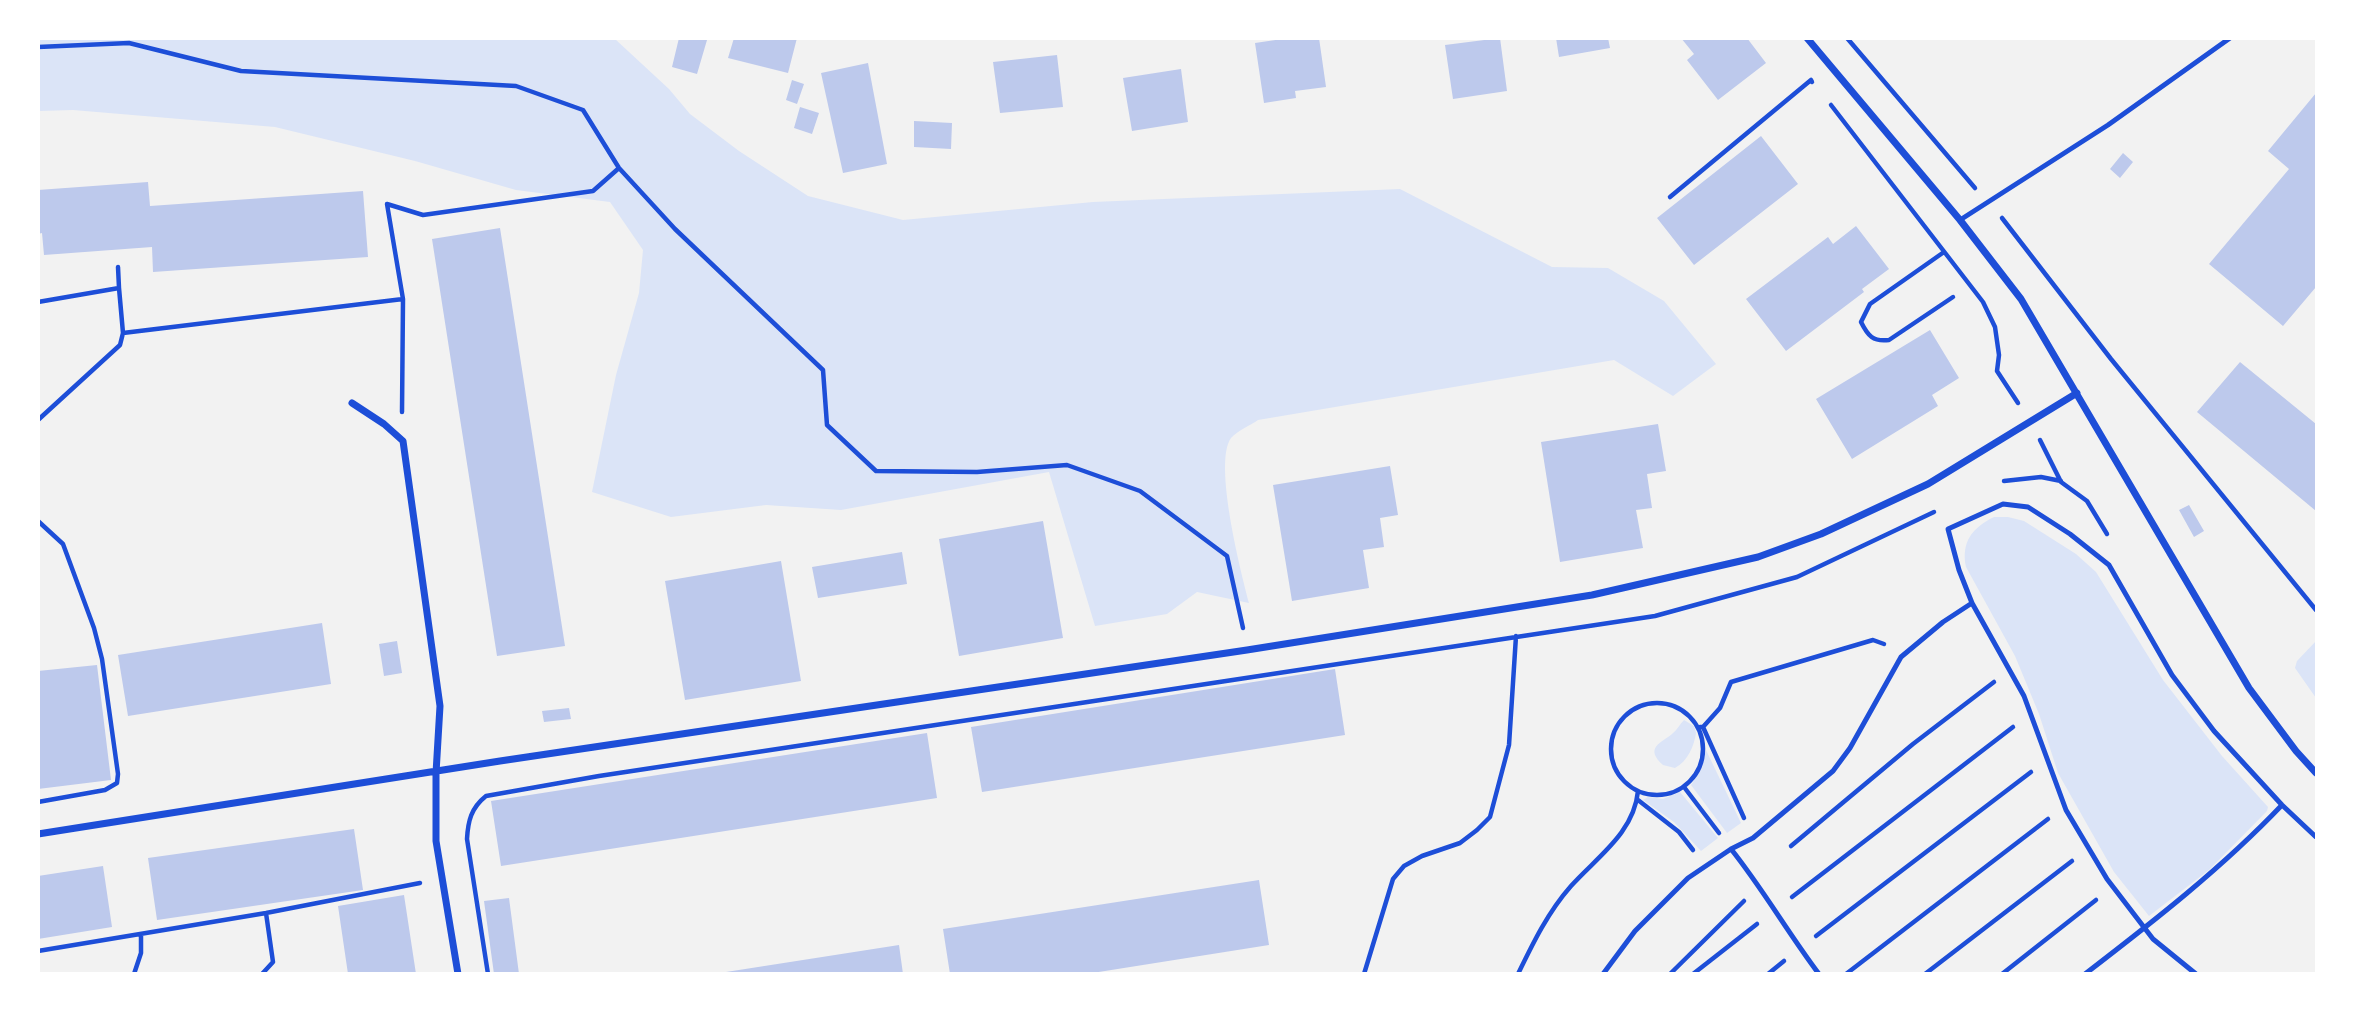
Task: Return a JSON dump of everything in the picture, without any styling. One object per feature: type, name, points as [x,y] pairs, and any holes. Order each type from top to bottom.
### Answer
[{"type":"street","points":[[1807,38],[1960,220],[2021,299],[2249,688],[2316,773]]},
{"type":"street","points":[[38,834],[1592,596],[1758,556],[1821,534],[1928,484],[2077,393]]},
{"type":"street","points":[[352,403],[384,424],[403,441],[440,706],[436,841],[457,974]]},
{"type":"lane","points":[[1960,220],[2108,125],[2231,38]]},
{"type":"lane","points":[[2196,974],[2153,939],[2144,928],[2113,887],[2065,806],[2024,696],[1972,603],[1959,570],[1948,529],[2003,504],[2028,508],[2070,534],[2109,565],[2172,675],[2214,731],[2282,805],[2316,837]]},
{"type":"lane","points":[[1603,974],[1635,931],[1688,878],[1731,849],[1753,838],[1833,771],[1850,748],[1901,657],[1942,622],[1972,603]]},
{"type":"lane","points":[[2085,974],[2243,846],[2282,805]]},
{"type":"lane","points":[[1731,849],[1819,974]]},
{"type":"path","points":[[1847,38],[2021,240],[2111,359],[2316,610]]},
{"type":"path","points":[[38,47],[129,43],[241,71],[516,86],[583,110],[619,168],[675,229],[823,370],[827,425],[876,471],[977,472],[1067,465],[1140,491],[1227,556],[1247,650]]},
{"type":"path","points":[[1671,197],[1811,80],[1818,90]]},
{"type":"path","points":[[1826,99],[1983,302],[1995,327],[1999,355],[1997,371],[2031,422],[2062,482],[2087,501],[2110,539]]},
{"type":"path","points":[[403,441],[403,299],[387,204],[423,215],[593,191],[619,168]]},
{"type":"path","points":[[1944,252],[1870,304],[1861,322],[1872,339],[1879,342],[1889,340],[1953,297]]},
{"type":"path","points":[[38,420],[120,345],[123,333],[118,267]]},
{"type":"path","points":[[38,302],[119,288]]},
{"type":"path","points":[[123,333],[403,299]]},
{"type":"path","points":[[488,974],[467,839],[471,812],[486,796],[599,776],[1654,616],[1797,577],[1938,510]]},
{"type":"path","points":[[38,521],[63,544],[94,628],[102,659],[118,774],[117,783],[105,790],[38,802]]},
{"type":"path","points":[[1364,974],[1393,879],[1404,866],[1422,856],[1460,843],[1490,817],[1509,745],[1516,636]]},
{"type":"path","points":[[1701,727],[1720,708],[1731,682],[1873,640],[1907,652]]},
{"type":"path","points":[[1791,846],[1913,744],[2009,670]]},
{"type":"path","points":[[1701,727],[1702,760],[1695,775],[1684,787],[1669,794],[1654,795],[1639,791],[1624,782],[1614,767],[1610,750],[1613,732],[1623,717],[1637,707],[1655,703],[1672,705],[1701,727],[1753,838]]},
{"type":"path","points":[[1693,974],[2030,714]]},
{"type":"path","points":[[1768,974],[2047,760]]},
{"type":"path","points":[[1684,787],[1731,849]]},
{"type":"path","points":[[1518,974],[1555,907],[1571,886],[1613,845],[1624,829],[1639,791]]},
{"type":"path","points":[[1637,800],[1679,832],[1707,867]]},
{"type":"path","points":[[1846,974],[2065,806]]},
{"type":"path","points":[[1925,974],[2089,848]]},
{"type":"path","points":[[38,951],[266,913],[442,878]]},
{"type":"path","points":[[1670,974],[1759,886]]},
{"type":"path","points":[[2002,974],[2113,887]]},
{"type":"path","points":[[262,974],[273,962],[266,913]]},
{"type":"path","points":[[134,974],[141,953],[141,934]]},
{"type":"shaded area","points":[[38,39],[615,39],[669,89],[690,114],[739,151],[808,196],[903,220],[1093,202],[1400,189],[1552,267],[1608,268],[1664,301],[1716,364],[1673,396],[1614,360],[1258,420],[1231,438],[1226,451],[1225,470],[1230,518],[1249,603],[1197,592],[1167,614],[1095,626],[1049,472],[841,510],[766,505],[671,517],[592,492],[616,375],[639,293],[643,250],[610,202],[516,190],[415,161],[275,127],[73,110],[39,111]]},
{"type":"shaded area","points":[[1994,517],[2024,521],[2076,554],[2096,572],[2163,680],[2222,756],[2268,807],[2209,870],[2149,916],[2114,872],[2058,773],[2039,714],[2015,656],[1966,567],[1965,550],[1970,537]]},
{"type":"shaded area","points":[[2316,641],[2316,698],[2295,668],[2297,661]]},
{"type":"shaded area","points":[[1684,720],[1694,726],[1696,733],[1692,748],[1675,768],[1663,765],[1655,754],[1656,746]]},
{"type":"shaded area","points":[[1706,750],[1741,823],[1727,833],[1691,785],[1702,768]]},
{"type":"shaded area","points":[[1680,792],[1718,838],[1701,851],[1674,822],[1643,800],[1648,797],[1663,799]]},
{"type":"building","points":[[679,38],[707,40],[697,74],[672,67]]},
{"type":"building","points":[[734,38],[797,38],[788,73],[728,58]]},
{"type":"building","points":[[1289,38],[1319,38],[1326,87],[1295,91],[1296,98],[1264,103],[1255,43]]},
{"type":"building","points":[[1500,38],[1507,91],[1453,99],[1445,45]]},
{"type":"building","points":[[1556,38],[1608,38],[1610,48],[1559,57]]},
{"type":"building","points":[[1681,38],[1747,38],[1766,63],[1718,100],[1687,60],[1694,54]]},
{"type":"building","points":[[1057,55],[1063,107],[1000,113],[993,62]]},
{"type":"building","points":[[868,63],[887,164],[843,173],[821,73]]},
{"type":"building","points":[[1181,69],[1188,122],[1132,131],[1123,78]]},
{"type":"building","points":[[792,80],[804,84],[797,104],[786,100]]},
{"type":"building","points":[[2316,93],[2316,287],[2283,326],[2209,264],[2289,169],[2268,151]]},
{"type":"building","points":[[800,107],[819,113],[812,134],[794,128]]},
{"type":"building","points":[[914,121],[952,123],[951,149],[914,147]]},
{"type":"building","points":[[1761,136],[1798,184],[1694,265],[1657,218]]},
{"type":"building","points":[[2123,153],[2133,162],[2120,178],[2110,169]]},
{"type":"building","points":[[148,182],[150,206],[363,191],[368,257],[153,272],[152,247],[44,255],[42,233],[38,234],[38,190]]},
{"type":"building","points":[[1856,226],[1889,269],[1862,289],[1864,292],[1786,351],[1746,299],[1828,237],[1833,244]]},
{"type":"building","points":[[500,228],[565,646],[497,656],[432,239]]},
{"type":"building","points":[[1930,330],[1959,378],[1932,395],[1938,406],[1852,459],[1816,399]]},
{"type":"building","points":[[2240,362],[2316,424],[2316,511],[2197,412]]},
{"type":"building","points":[[1658,424],[1666,471],[1647,474],[1652,508],[1636,510],[1643,548],[1560,562],[1541,442]]},
{"type":"building","points":[[1390,466],[1398,515],[1380,518],[1384,547],[1363,550],[1369,588],[1292,601],[1273,485]]},
{"type":"building","points":[[2189,505],[2204,531],[2194,537],[2179,510]]},
{"type":"building","points":[[1043,521],[1063,638],[959,656],[939,539]]},
{"type":"building","points":[[902,552],[907,584],[818,598],[812,567]]},
{"type":"building","points":[[781,561],[801,681],[685,700],[665,581]]},
{"type":"building","points":[[322,623],[331,684],[128,716],[118,655]]},
{"type":"building","points":[[397,641],[402,673],[384,676],[379,644]]},
{"type":"building","points":[[97,665],[111,780],[38,789],[38,671]]},
{"type":"building","points":[[1335,669],[1345,735],[982,792],[971,727]]},
{"type":"building","points":[[569,708],[571,719],[544,722],[542,711]]},
{"type":"building","points":[[927,733],[937,798],[501,866],[491,801]]},
{"type":"building","points":[[354,829],[363,890],[157,920],[148,858]]},
{"type":"building","points":[[103,866],[112,927],[38,939],[38,876]]},
{"type":"building","points":[[1259,880],[1269,945],[1086,974],[950,974],[943,929]]},
{"type":"building","points":[[404,895],[416,974],[348,974],[338,906]]},
{"type":"building","points":[[509,898],[519,974],[494,974],[484,901]]},
{"type":"building","points":[[899,945],[903,974],[726,974],[726,972]]}]
